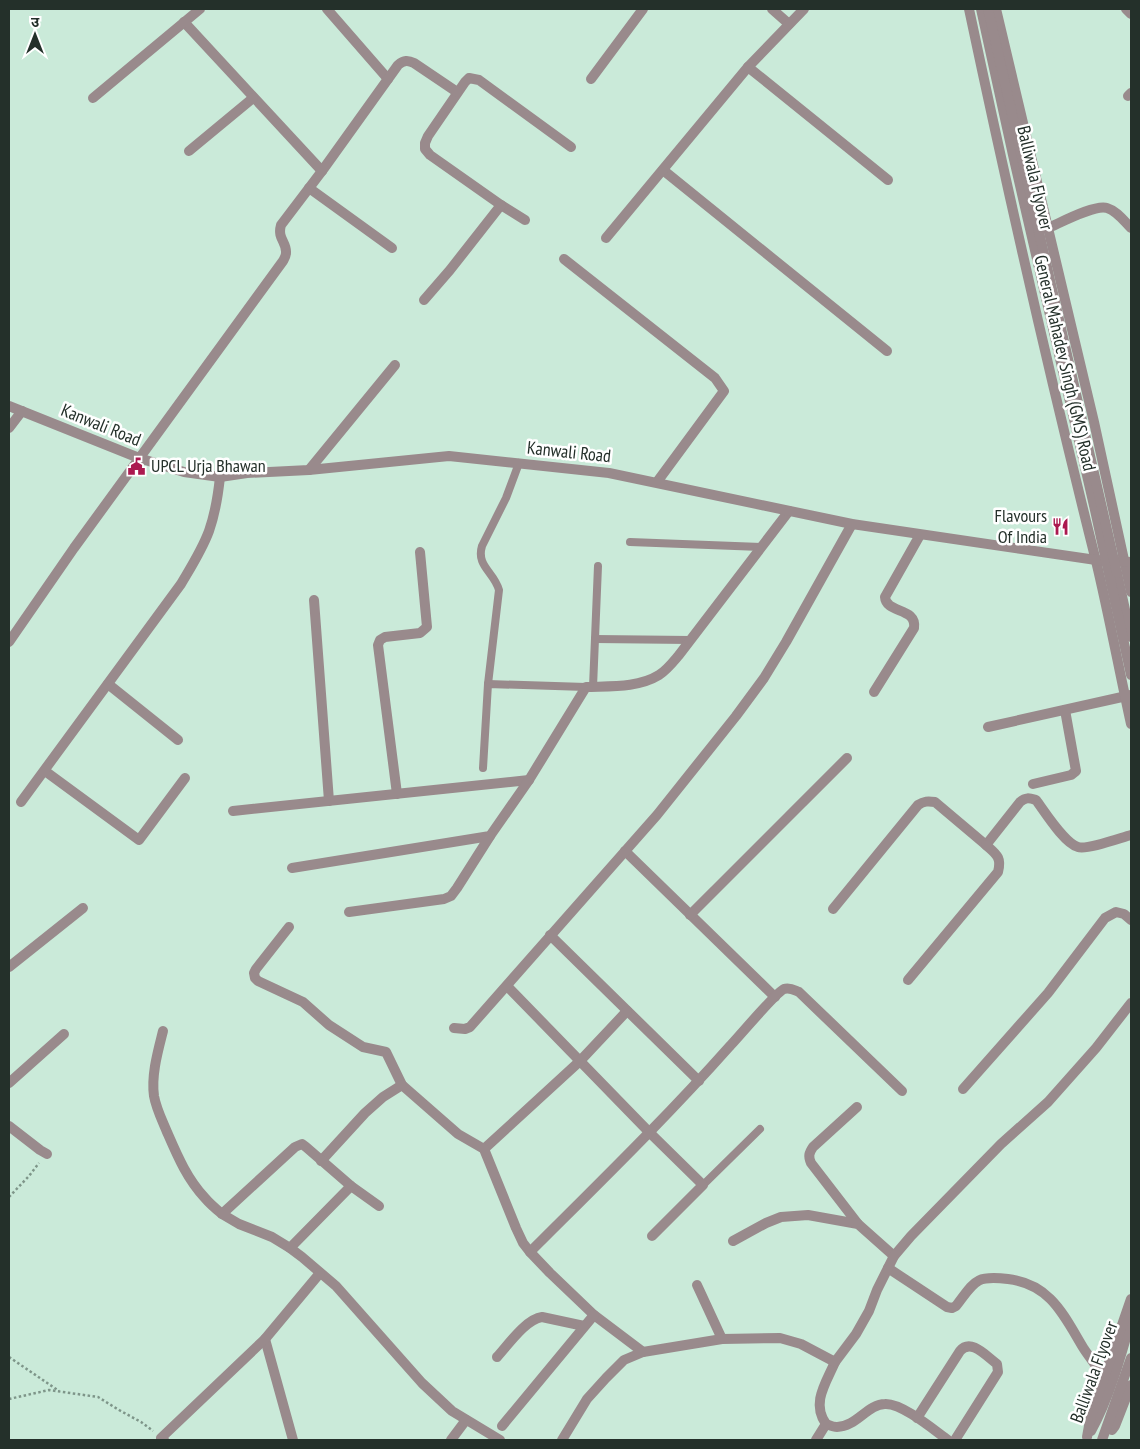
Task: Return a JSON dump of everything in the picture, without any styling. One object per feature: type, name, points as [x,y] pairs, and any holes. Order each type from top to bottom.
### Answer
[{"type":"street","points":[[93,98],[200,9]]},
{"type":"street","points":[[327,9],[388,79]]},
{"type":"street","points":[[591,79],[643,9]]},
{"type":"street","points":[[772,9],[790,24]]},
{"type":"street","points":[[606,238],[748,67],[804,9]]},
{"type":"street","name":"General Mahadev Singh (GMS) Road","points":[[969,9],[994,127],[1128,696],[1131,724]]},
{"type":"street","name":"Balliwala Flyover","points":[[981,9],[1131,676]]},
{"type":"street","name":"Balliwala Flyover","points":[[988,9],[1131,637]]},
{"type":"street","name":"General Mahadev Singh (GMS) Road","points":[[996,9],[1106,477],[1128,562],[1131,592]]},
{"type":"street","points":[[1126,9],[1131,14]]},
{"type":"street","points":[[184,22],[322,171]]},
{"type":"street","points":[[9,642],[74,548],[284,261],[286,253],[279,231],[281,225],[398,65],[402,61],[408,60],[458,92]]},
{"type":"street","points":[[748,67],[888,180]]},
{"type":"street","points":[[525,220],[430,155],[425,149],[428,136],[469,78],[479,80],[571,147]]},
{"type":"street","points":[[189,151],[253,98]]},
{"type":"street","points":[[663,170],[887,351]]},
{"type":"street","points":[[309,188],[392,248]]},
{"type":"street","points":[[424,300],[501,205]]},
{"type":"street","points":[[1048,228],[1098,206],[1116,212],[1131,228]]},
{"type":"street","points":[[564,259],[715,378],[724,391],[657,482]]},
{"type":"street","points":[[309,470],[395,365]]},
{"type":"street","name":"Kanwali Road","points":[[9,406],[140,458],[184,472],[220,477],[450,456],[610,473],[852,524],[1096,560],[1128,562]]},
{"type":"street","points":[[9,428],[22,410]]},
{"type":"street","points":[[1063,425],[1093,418]]},
{"type":"street","points":[[21,802],[181,584],[208,533],[216,505],[220,477]]},
{"type":"street","points":[[1077,484],[1106,477]]},
{"type":"street","points":[[349,912],[444,899],[451,896],[590,687],[631,685],[659,675],[674,661],[790,511]]},
{"type":"street","points":[[454,1028],[465,1029],[470,1027],[657,815],[706,754],[764,678],[852,524]]},
{"type":"street","points":[[874,692],[914,628],[915,622],[913,618],[888,604],[886,597],[920,534]]},
{"type":"street","points":[[397,794],[378,645],[380,640],[385,637],[420,634],[427,627],[420,552]]},
{"type":"street","points":[[314,600],[329,801]]},
{"type":"street","points":[[108,684],[178,740]]},
{"type":"street","points":[[988,727],[1128,696]]},
{"type":"street","points":[[1033,784],[1072,775],[1076,771],[1066,710]]},
{"type":"street","points":[[690,915],[847,758]]},
{"type":"street","points":[[45,771],[139,840],[185,778]]},
{"type":"street","points":[[233,811],[529,780]]},
{"type":"street","points":[[986,845],[1024,798],[1036,800],[1065,839],[1078,848],[1087,848],[1131,835]]},
{"type":"street","points":[[834,910],[922,802],[934,802],[986,845],[999,859],[998,872],[908,980]]},
{"type":"street","points":[[292,868],[490,836]]},
{"type":"street","points":[[625,851],[775,997]]},
{"type":"street","points":[[9,967],[83,908]]},
{"type":"street","points":[[963,1089],[1048,993],[1105,918],[1116,912],[1124,914],[1131,920]]},
{"type":"street","points":[[289,927],[256,969],[254,978],[303,1002],[329,1025],[362,1047],[386,1052],[402,1085],[458,1134],[484,1149],[516,1228],[530,1252],[550,1274],[594,1315],[643,1352]]},
{"type":"street","points":[[550,935],[699,1081]]},
{"type":"street","points":[[506,986],[702,1185],[652,1236]]},
{"type":"street","points":[[530,1252],[699,1081],[775,997],[785,989],[791,988],[799,992],[902,1090]]},
{"type":"street","points":[[948,1440],[896,1406],[885,1404],[875,1406],[845,1426],[836,1427],[826,1424],[821,1417],[819,1408],[820,1398],[835,1362],[856,1334],[869,1311],[894,1256],[911,1236],[1001,1144],[1048,1102],[1096,1048],[1131,1003]]},
{"type":"street","points":[[484,1149],[580,1061],[627,1010]]},
{"type":"street","points":[[163,1031],[157,1056],[154,1096],[178,1157],[204,1198],[222,1214],[239,1224],[272,1237],[290,1248],[336,1286],[422,1383],[452,1411],[500,1440]]},
{"type":"street","points":[[9,1083],[64,1034]]},
{"type":"street","points":[[321,1161],[365,1113],[383,1097],[402,1085]]},
{"type":"street","points":[[857,1107],[809,1152],[809,1157],[811,1163],[858,1224],[894,1256]]},
{"type":"street","points":[[9,1126],[47,1154]]},
{"type":"street","points":[[222,1214],[298,1145],[302,1144],[351,1186],[379,1206]]},
{"type":"street","points":[[290,1248],[351,1186]]},
{"type":"street","points":[[733,1241],[781,1217],[808,1215],[858,1224]]},
{"type":"street","points":[[888,1268],[947,1307],[952,1308],[956,1306],[971,1285],[977,1280],[984,1278],[994,1277],[1022,1281],[1037,1288],[1062,1311],[1104,1377]]},
{"type":"street","points":[[163,1439],[265,1340],[320,1273]]},
{"type":"street","points":[[697,1285],[722,1339]]},
{"type":"street","points":[[1086,1438],[1091,1414],[1131,1299]]},
{"type":"street","points":[[502,1426],[594,1315]]},
{"type":"street","points":[[497,1357],[528,1323],[535,1318],[542,1317],[584,1326]]},
{"type":"street","name":"Balliwala Flyover","points":[[1086,1438],[1096,1422],[1117,1368],[1131,1319]]},
{"type":"street","points":[[562,1440],[587,1399],[606,1378],[624,1360],[643,1352],[722,1339],[780,1338],[801,1344],[835,1362]]},
{"type":"street","points":[[265,1340],[293,1440]]},
{"type":"street","points":[[917,1418],[960,1351],[964,1346],[974,1346],[997,1364],[998,1372],[955,1440]]},
{"type":"street","name":"Balliwala Flyover","points":[[1102,1440],[1131,1358]]},
{"type":"street","points":[[1102,1440],[1114,1426],[1131,1385]]},
{"type":"street","points":[[451,1440],[466,1420]]},
{"type":"street","points":[[816,1440],[826,1424]]},
{"type":"lane","points":[[483,768],[488,684],[499,590],[494,578],[481,560],[480,553],[506,498],[519,463]]},
{"type":"lane","points":[[630,542],[762,548]]},
{"type":"lane","points":[[488,684],[590,687],[596,640],[598,566]]},
{"type":"lane","points":[[596,640],[690,640]]},
{"type":"lane","points":[[702,1185],[760,1129]]},
{"type":"path","points":[[9,1197],[47,1154]]},
{"type":"path","points":[[9,1357],[60,1392]]},
{"type":"path","points":[[9,1399],[49,1390],[98,1397],[141,1422],[163,1439]]},
{"type":"place","name":"UPCL Urja Bhawan","points":[[137,466]]},
{"type":"place","name":"Flavours Of India","points":[[1061,526]]}]
